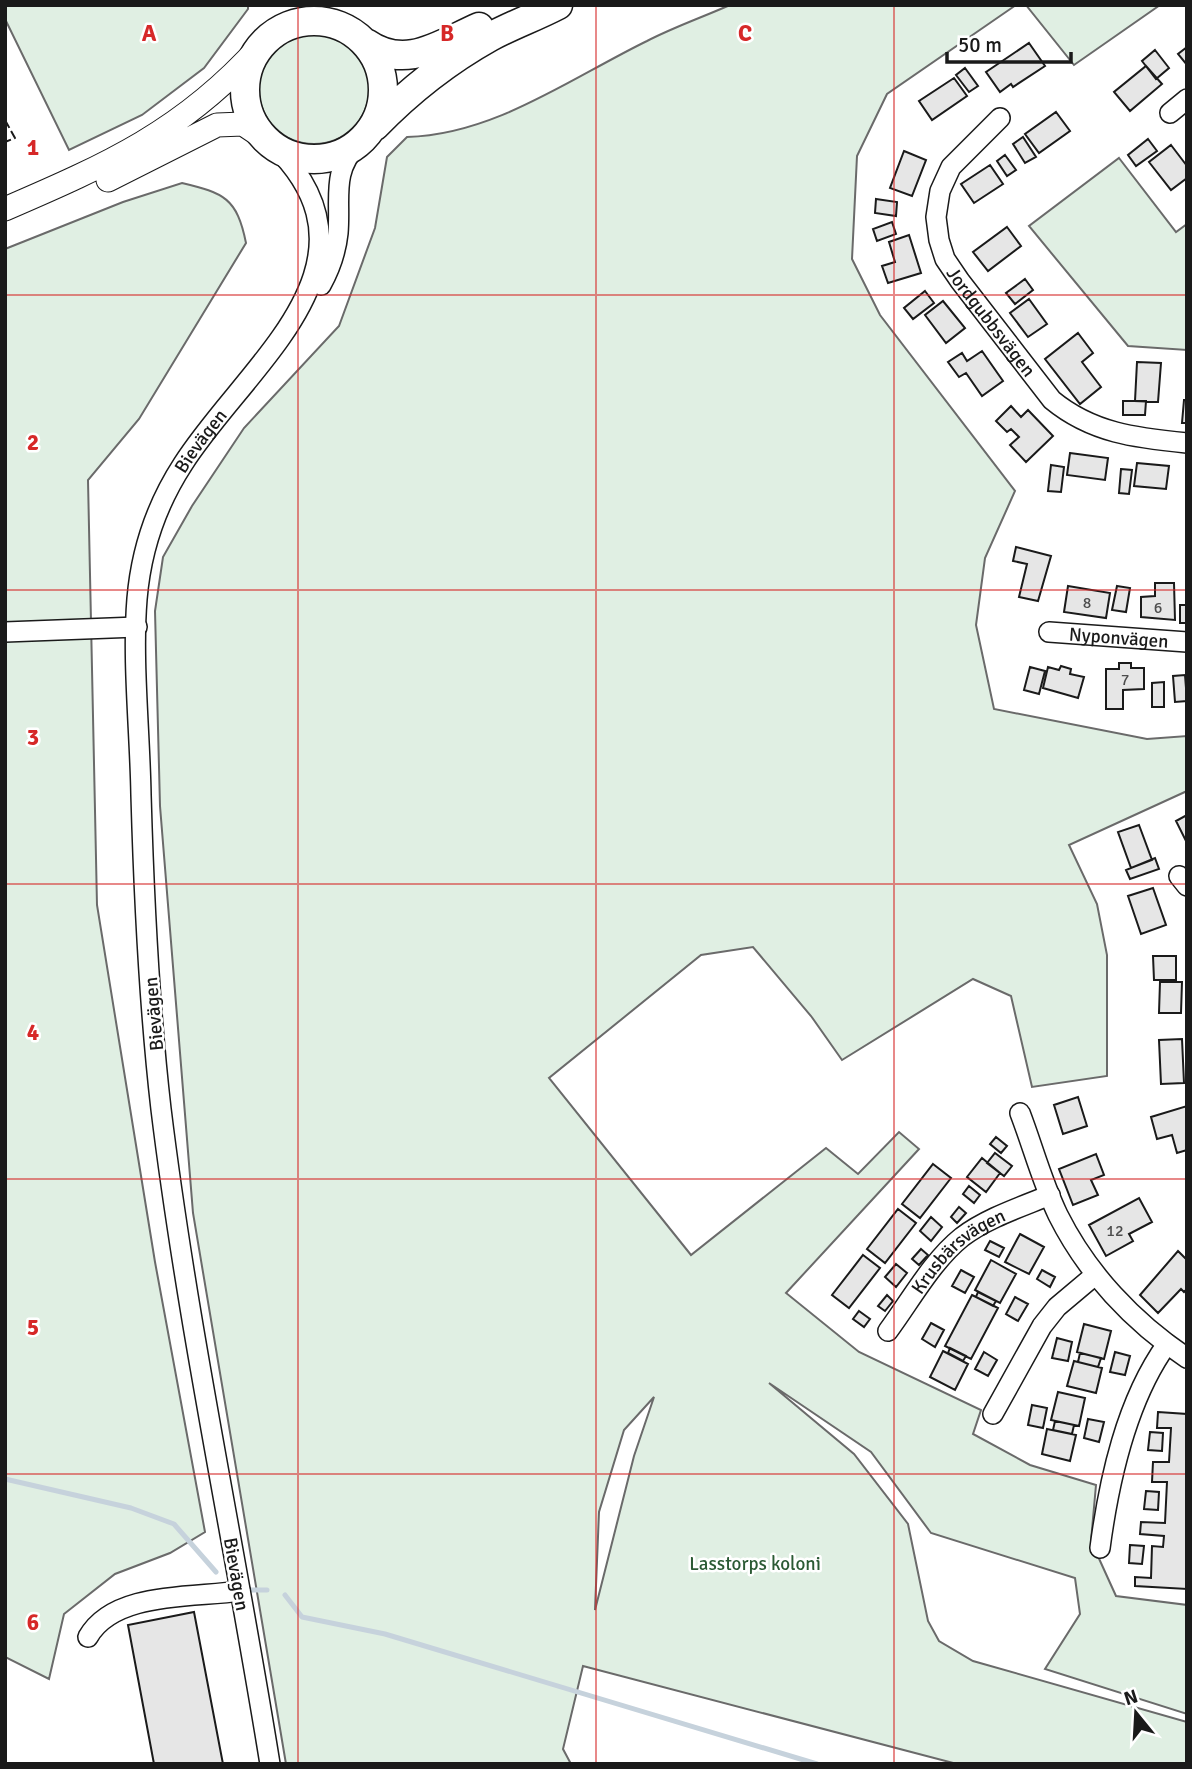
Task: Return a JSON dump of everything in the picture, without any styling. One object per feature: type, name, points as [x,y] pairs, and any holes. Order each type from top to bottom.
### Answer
[{"type":"highway","points":[[281,5],[279,20],[248,70],[245,94],[251,118],[269,142],[293,156],[317,159],[338,155],[362,140],[422,83],[455,59],[499,33],[558,5]]},
{"type":"highway","points":[[326,5],[361,39],[379,65],[384,88],[379,116],[362,140]]},
{"type":"highway","points":[[263,43],[288,25],[312,20],[335,23],[390,56],[415,55],[533,5]]},
{"type":"main road","points":[[5,209],[100,168],[151,140],[199,106],[263,43]]},
{"type":"main road","points":[[5,225],[119,176],[217,125],[243,124],[269,142]]},
{"type":"street","points":[[1170,113],[1187,99]]},
{"type":"street","name":"Jordgubbsvägen","points":[[1000,118],[951,167],[940,191],[936,217],[945,260],[1052,400],[1072,416],[1110,433],[1187,443]]},
{"type":"street","name":"Bievägen","points":[[270,1764],[161,1108],[148,956],[137,597],[144,556],[169,488],[194,447],[304,304],[318,290],[332,262],[338,231],[338,178],[345,159],[362,140]]},
{"type":"street","name":"Bievägen","points":[[269,142],[302,179],[318,220],[318,263],[304,304]]},
{"type":"street","points":[[5,632],[137,627]]},
{"type":"street","name":"Nyponvägen","points":[[1049,632],[1187,642]]},
{"type":"street","points":[[1020,1114],[1059,1216],[1095,1275],[1147,1329],[1187,1357]]},
{"type":"street","name":"Krusbärsvägen","points":[[888,1331],[930,1274],[961,1238],[1007,1212],[1050,1195]]},
{"type":"street","points":[[993,1414],[1042,1326],[1056,1307],[1095,1275]]},
{"type":"street","points":[[1100,1548],[1110,1482],[1118,1456],[1146,1378],[1167,1344]]},
{"type":"street","points":[[88,1637],[104,1619],[128,1606],[240,1591]]},
{"type":"green space","points":[[5,5],[248,5],[248,9],[204,68],[142,115],[69,150],[5,19]]},
{"type":"green space","name":"Lasstorps koloni","points":[[730,5],[1016,5],[887,94],[857,156],[852,259],[880,315],[1015,491],[985,558],[976,625],[994,709],[1147,739],[1187,736],[1187,791],[1069,845],[1097,904],[1107,955],[1107,1076],[1032,1087],[1011,996],[973,979],[842,1060],[811,1016],[753,947],[701,955],[549,1078],[691,1255],[826,1148],[858,1174],[899,1132],[919,1149],[786,1293],[859,1352],[981,1410],[973,1434],[1030,1465],[1096,1485],[1091,1541],[1116,1596],[1187,1605],[1187,1714],[1045,1669],[1080,1614],[1075,1578],[931,1533],[871,1452],[769,1383],[854,1454],[908,1524],[928,1621],[939,1641],[973,1661],[1187,1722],[1187,1764],[957,1764],[583,1666],[563,1749],[571,1764],[286,1764],[193,1213],[160,806],[155,611],[163,557],[192,506],[244,428],[339,326],[375,228],[387,157],[407,137],[439,134],[501,116],[657,36]],"holes":[[[654,1397],[634,1456],[595,1610],[599,1512],[624,1430]]]},
{"type":"green space","points":[[1026,5],[1160,5],[1074,65]]},
{"type":"green space","points":[[314,34],[335,38],[353,50],[365,68],[369,89],[365,110],[353,128],[335,140],[314,144],[293,140],[275,128],[263,110],[259,89],[263,68],[275,50],[293,38]]},
{"type":"green space","points":[[1119,158],[1176,232],[1187,224],[1187,350],[1128,346],[1029,226]]},
{"type":"green space","points":[[182,183],[208,190],[226,200],[238,216],[246,243],[139,419],[88,480],[97,905],[155,1262],[205,1532],[170,1553],[115,1574],[64,1614],[49,1679],[5,1657],[5,249],[123,202]]},
{"type":"building","points":[[1029,43],[1045,66],[1013,87],[1011,84],[1000,92],[986,72]]},
{"type":"building","points":[[1187,47],[1187,65],[1178,54]]},
{"type":"building","points":[[1155,50],[1169,68],[1156,79],[1142,61]]},
{"type":"building","points":[[1146,66],[1162,84],[1130,111],[1114,92]]},
{"type":"building","points":[[965,68],[978,86],[969,92],[956,75]]},
{"type":"building","points":[[954,78],[967,96],[932,120],[919,101]]},
{"type":"building","points":[[1056,112],[1070,131],[1039,153],[1025,134]]},
{"type":"building","points":[[1023,137],[1036,157],[1025,163],[1013,144]]},
{"type":"building","points":[[1148,139],[1157,151],[1136,166],[1128,155]]},
{"type":"building","points":[[1171,145],[1187,166],[1187,178],[1171,190],[1149,162]]},
{"type":"building","points":[[904,151],[926,160],[912,196],[890,188]]},
{"type":"building","points":[[1005,155],[1016,170],[1007,176],[997,161]]},
{"type":"building","points":[[990,165],[1003,184],[974,203],[961,184]]},
{"type":"building","points":[[876,199],[897,202],[896,216],[875,213]]},
{"type":"building","points":[[892,222],[896,234],[877,241],[873,229]]},
{"type":"building","points":[[1007,227],[1021,246],[988,271],[973,252]]},
{"type":"building","points":[[909,235],[921,273],[888,283],[882,266],[895,262],[889,242]]},
{"type":"building","points":[[1025,279],[1033,290],[1015,304],[1006,293]]},
{"type":"building","points":[[925,291],[934,303],[913,319],[904,308]]},
{"type":"building","points":[[1029,299],[1047,324],[1028,337],[1010,313]]},
{"type":"building","points":[[943,301],[965,328],[946,343],[925,315]]},
{"type":"building","points":[[1078,333],[1093,353],[1082,362],[1101,387],[1080,404],[1045,359]]},
{"type":"building","points":[[982,351],[1003,381],[982,396],[966,373],[959,377],[948,362],[962,353],[967,361]]},
{"type":"building","points":[[1137,362],[1161,363],[1158,402],[1135,401]]},
{"type":"building","points":[[1184,400],[1187,400],[1187,423],[1182,423]]},
{"type":"building","points":[[1123,401],[1146,401],[1145,415],[1123,415]]},
{"type":"building","points":[[1011,406],[1021,417],[1028,410],[1053,436],[1026,462],[1010,445],[1019,437],[1011,429],[1007,432],[996,421]]},
{"type":"building","points":[[1070,453],[1108,458],[1105,480],[1067,475]]},
{"type":"building","points":[[1137,463],[1169,466],[1166,489],[1134,486]]},
{"type":"building","points":[[1051,465],[1064,467],[1061,492],[1048,491]]},
{"type":"building","points":[[1121,469],[1132,470],[1129,494],[1119,493]]},
{"type":"building","points":[[1016,547],[1051,556],[1038,601],[1019,597],[1027,564],[1013,561]]},
{"type":"building","points":[[1155,583],[1174,583],[1175,620],[1141,617],[1141,597],[1155,596]]},
{"type":"building","points":[[1068,586],[1110,593],[1106,618],[1064,612]]},
{"type":"building","points":[[1117,586],[1130,588],[1126,612],[1112,610]]},
{"type":"building","points":[[1180,605],[1187,605],[1187,623],[1180,623]]},
{"type":"building","points":[[1119,663],[1131,663],[1131,668],[1144,668],[1144,689],[1123,690],[1123,709],[1106,709],[1106,669],[1119,669]]},
{"type":"building","points":[[1061,666],[1071,669],[1070,674],[1084,677],[1078,698],[1043,688],[1048,667],[1059,670]]},
{"type":"building","points":[[1030,667],[1045,671],[1039,694],[1024,690]]},
{"type":"building","points":[[1185,675],[1187,701],[1175,702],[1173,676]]},
{"type":"building","points":[[1164,682],[1164,707],[1152,707],[1152,683]]},
{"type":"building","points":[[1187,815],[1187,841],[1186,841],[1176,821]]},
{"type":"building","points":[[1139,825],[1152,860],[1131,868],[1118,832]]},
{"type":"building","points":[[1155,858],[1159,869],[1130,879],[1126,870]]},
{"type":"building","points":[[1153,888],[1166,925],[1141,934],[1128,896]]},
{"type":"building","points":[[1153,956],[1176,956],[1176,980],[1154,980]]},
{"type":"building","points":[[1160,982],[1182,982],[1181,1013],[1159,1013]]},
{"type":"building","points":[[1182,1039],[1184,1083],[1161,1084],[1159,1040]]},
{"type":"building","points":[[1078,1097],[1087,1126],[1063,1134],[1054,1105]]},
{"type":"building","points":[[1187,1106],[1187,1150],[1177,1153],[1172,1135],[1157,1139],[1151,1117]]},
{"type":"building","points":[[996,1137],[1007,1146],[1001,1153],[990,1144]]},
{"type":"building","points":[[995,1153],[1012,1166],[1004,1176],[987,1163]]},
{"type":"building","points":[[1096,1154],[1104,1175],[1091,1180],[1098,1195],[1073,1205],[1059,1169]]},
{"type":"building","points":[[982,1158],[1000,1173],[986,1192],[967,1177]]},
{"type":"building","points":[[933,1164],[951,1178],[920,1218],[902,1204]]},
{"type":"building","points":[[969,1186],[980,1195],[974,1203],[963,1194]]},
{"type":"building","points":[[1139,1198],[1152,1222],[1129,1234],[1133,1241],[1106,1256],[1089,1225]]},
{"type":"building","points":[[959,1207],[966,1213],[957,1223],[951,1217]]},
{"type":"building","points":[[898,1209],[916,1223],[885,1263],[867,1249]]},
{"type":"building","points":[[931,1217],[942,1227],[931,1241],[920,1231]]},
{"type":"building","points":[[1020,1234],[1044,1247],[1029,1274],[1005,1262]]},
{"type":"building","points":[[990,1241],[1004,1248],[999,1257],[985,1250]]},
{"type":"building","points":[[921,1249],[928,1255],[919,1265],[912,1259]]},
{"type":"building","points":[[1178,1251],[1187,1260],[1187,1289],[1184,1292],[1181,1289],[1158,1313],[1140,1295]]},
{"type":"building","points":[[863,1255],[880,1268],[849,1308],[832,1295]]},
{"type":"building","points":[[991,1260],[1016,1274],[1000,1303],[975,1290]]},
{"type":"building","points":[[896,1264],[907,1273],[896,1287],[885,1277]]},
{"type":"building","points":[[961,1270],[974,1277],[965,1293],[952,1286]]},
{"type":"building","points":[[1042,1270],[1055,1277],[1050,1287],[1037,1279]]},
{"type":"building","points":[[978,1292],[996,1301],[993,1306],[976,1297]]},
{"type":"building","points":[[887,1295],[893,1301],[885,1311],[878,1306]]},
{"type":"building","points":[[972,1295],[998,1308],[971,1359],[945,1346]]},
{"type":"building","points":[[1015,1297],[1028,1304],[1018,1321],[1006,1314]]},
{"type":"building","points":[[859,1311],[870,1319],[864,1327],[853,1319]]},
{"type":"building","points":[[931,1323],[944,1330],[935,1347],[922,1339]]},
{"type":"building","points":[[1084,1324],[1111,1331],[1104,1359],[1077,1352]]},
{"type":"building","points":[[1057,1338],[1072,1342],[1068,1361],[1052,1358]]},
{"type":"building","points":[[950,1348],[966,1356],[963,1361],[948,1353]]},
{"type":"building","points":[[943,1351],[968,1364],[955,1390],[930,1377]]},
{"type":"building","points":[[984,1352],[997,1360],[988,1376],[975,1369]]},
{"type":"building","points":[[1115,1352],[1130,1356],[1125,1375],[1110,1372]]},
{"type":"building","points":[[1080,1353],[1101,1358],[1098,1367],[1078,1362]]},
{"type":"building","points":[[1074,1361],[1102,1368],[1096,1393],[1067,1386]]},
{"type":"building","points":[[1058,1392],[1085,1398],[1079,1426],[1051,1420]]},
{"type":"building","points":[[1032,1405],[1047,1408],[1043,1428],[1028,1425]]},
{"type":"building","points":[[1158,1412],[1187,1414],[1187,1589],[1135,1586],[1135,1577],[1151,1578],[1152,1546],[1163,1547],[1164,1536],[1140,1534],[1141,1522],[1165,1523],[1167,1482],[1152,1482],[1153,1462],[1169,1462],[1171,1428],[1157,1428]]},
{"type":"building","points":[[1088,1419],[1104,1422],[1099,1442],[1084,1438]]},
{"type":"building","points":[[1055,1421],[1074,1425],[1072,1434],[1053,1430]]},
{"type":"building","points":[[1047,1429],[1076,1435],[1070,1461],[1042,1454]]},
{"type":"building","points":[[1150,1432],[1163,1433],[1162,1451],[1148,1450]]},
{"type":"building","points":[[1146,1491],[1159,1492],[1158,1510],[1144,1509]]},
{"type":"building","points":[[1130,1545],[1144,1546],[1142,1564],[1129,1563]]},
{"type":"building","points":[[194,1612],[223,1764],[154,1764],[128,1625]]},
{"type":"waterway","points":[[5,1479],[131,1508],[174,1524],[216,1572]]},
{"type":"waterway","points":[[251,1590],[267,1590]]},
{"type":"waterway","points":[[285,1595],[302,1617],[385,1634],[817,1764]]},
{"type":"fence","points":[[5,120],[15,138],[5,142]]}]
